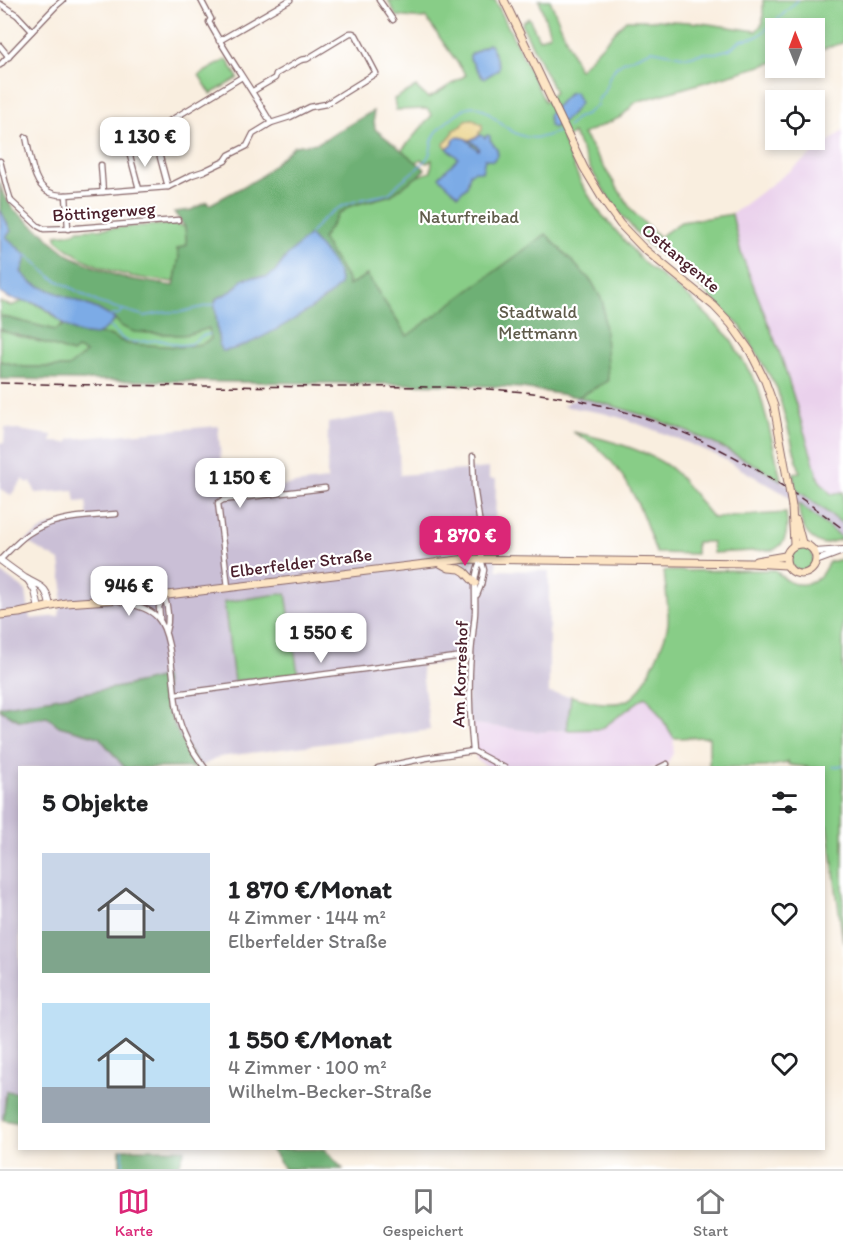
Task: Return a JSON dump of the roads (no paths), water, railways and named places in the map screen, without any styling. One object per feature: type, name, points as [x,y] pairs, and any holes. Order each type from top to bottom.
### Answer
[{"type":"main road","name":"Osttangente","points":[[504,0],[600,196],[626,230],[649,254],[714,306],[746,344],[765,381],[774,406],[798,544]]},
{"type":"main road","points":[[798,544],[808,545],[815,552],[816,561],[810,570],[801,574],[790,570],[786,565],[785,555],[789,549],[798,544]]},
{"type":"main road","name":"Elberfelder Straße","points":[[751,563],[785,555]]},
{"type":"main road","name":"Elberfelder Straße","points":[[0,615],[74,602],[117,600],[438,562],[481,559],[786,565]]},
{"type":"main road","points":[[438,562],[449,568],[460,569],[475,583]]},
{"type":"street","points":[[52,0],[57,5]]},
{"type":"street","points":[[0,65],[63,0]]},
{"type":"street","points":[[201,0],[219,41],[253,91],[271,123]]},
{"type":"street","points":[[219,41],[290,0]]},
{"type":"street","points":[[379,0],[393,20]]},
{"type":"street","points":[[0,3],[32,31]]},
{"type":"street","points":[[26,137],[34,173],[39,184],[51,194],[60,196],[168,187],[225,161],[229,155],[247,146],[253,134],[271,123],[291,117],[310,107],[326,104],[376,73],[356,35],[350,33],[307,59],[276,74],[275,78],[253,91]]},
{"type":"street","points":[[0,46],[9,57]]},
{"type":"street","points":[[168,187],[153,131],[242,77]]},
{"type":"street","points":[[129,152],[139,189]]},
{"type":"street","name":"Böttingerweg","points":[[0,161],[9,197],[44,230],[178,220]]},
{"type":"street","points":[[101,165],[103,192]]},
{"type":"street","points":[[66,195],[68,229]]},
{"type":"street","points":[[473,456],[474,486],[482,538],[481,559]]},
{"type":"street","points":[[228,587],[218,502],[325,488]]},
{"type":"street","points":[[51,606],[46,591],[39,584],[28,580],[0,560],[20,540],[40,526],[65,519],[116,514]]},
{"type":"street","points":[[815,552],[843,550]]},
{"type":"street","points":[[816,561],[843,550]]},
{"type":"street","name":"Am Korreshof","points":[[481,559],[476,570],[475,583],[470,722],[473,751],[502,766]]},
{"type":"street","name":"Am Korreshof","points":[[476,598],[484,570],[481,559]]},
{"type":"street","points":[[28,580],[35,591],[39,609]]},
{"type":"street","points":[[160,621],[159,607],[164,595]]},
{"type":"street","points":[[164,595],[168,606],[166,632]]},
{"type":"street","points":[[117,600],[144,608],[156,616],[166,632],[177,714],[183,733],[204,766]]},
{"type":"street","points":[[175,694],[471,655]]},
{"type":"street","points":[[388,766],[473,751]]},
{"type":"street","points":[[663,766],[667,764]]},
{"type":"water","points":[[488,44],[491,45],[499,66],[498,70],[485,78],[470,59],[470,55]]},
{"type":"water","points":[[575,92],[580,103],[570,116],[553,128],[550,126],[548,115],[569,93]]},
{"type":"water","points":[[481,135],[485,138],[487,135],[490,136],[498,154],[493,161],[485,159],[482,172],[470,173],[467,186],[458,195],[439,177],[458,158],[447,148],[458,136],[466,139],[478,150],[479,148],[470,140]]},
{"type":"water","points":[[0,209],[11,231],[6,237],[27,256],[21,272],[32,283],[97,309],[115,319],[109,326],[96,335],[79,333],[64,325],[51,312],[36,303],[11,299],[0,293]]},
{"type":"water","points":[[309,235],[334,265],[340,285],[318,304],[284,325],[249,343],[222,351],[219,346],[216,299],[232,291],[243,279],[267,277],[276,271],[286,257]]},
{"type":"waterway","points":[[567,127],[597,105],[610,76],[623,62],[652,50],[687,57],[730,49],[741,40],[758,36],[798,0]]},
{"type":"waterway","points":[[310,234],[322,220],[341,207],[390,192],[426,160],[438,130],[465,108],[476,107],[484,110],[509,130],[532,138],[546,136],[563,129]]},
{"type":"waterway","points":[[26,255],[51,277],[99,303],[145,316],[181,312],[216,304]]},
{"type":"waterway","points":[[110,316],[119,314],[123,310]]},
{"type":"waterway","points":[[109,326],[124,340],[134,342],[160,340],[179,345],[190,344],[210,334]]},
{"type":"waterway","points":[[833,767],[843,765]]},
{"type":"waterway","points":[[123,1150],[123,1169]]},
{"type":"railway","points":[[0,383],[437,387],[542,394],[611,408],[675,429],[705,442],[761,472],[843,529]]},
{"type":"park label","name":"Naturfreibad","points":[[469,217]]},
{"type":"park label","name":"Stadtwald Mettmann","points":[[538,322]]}]
